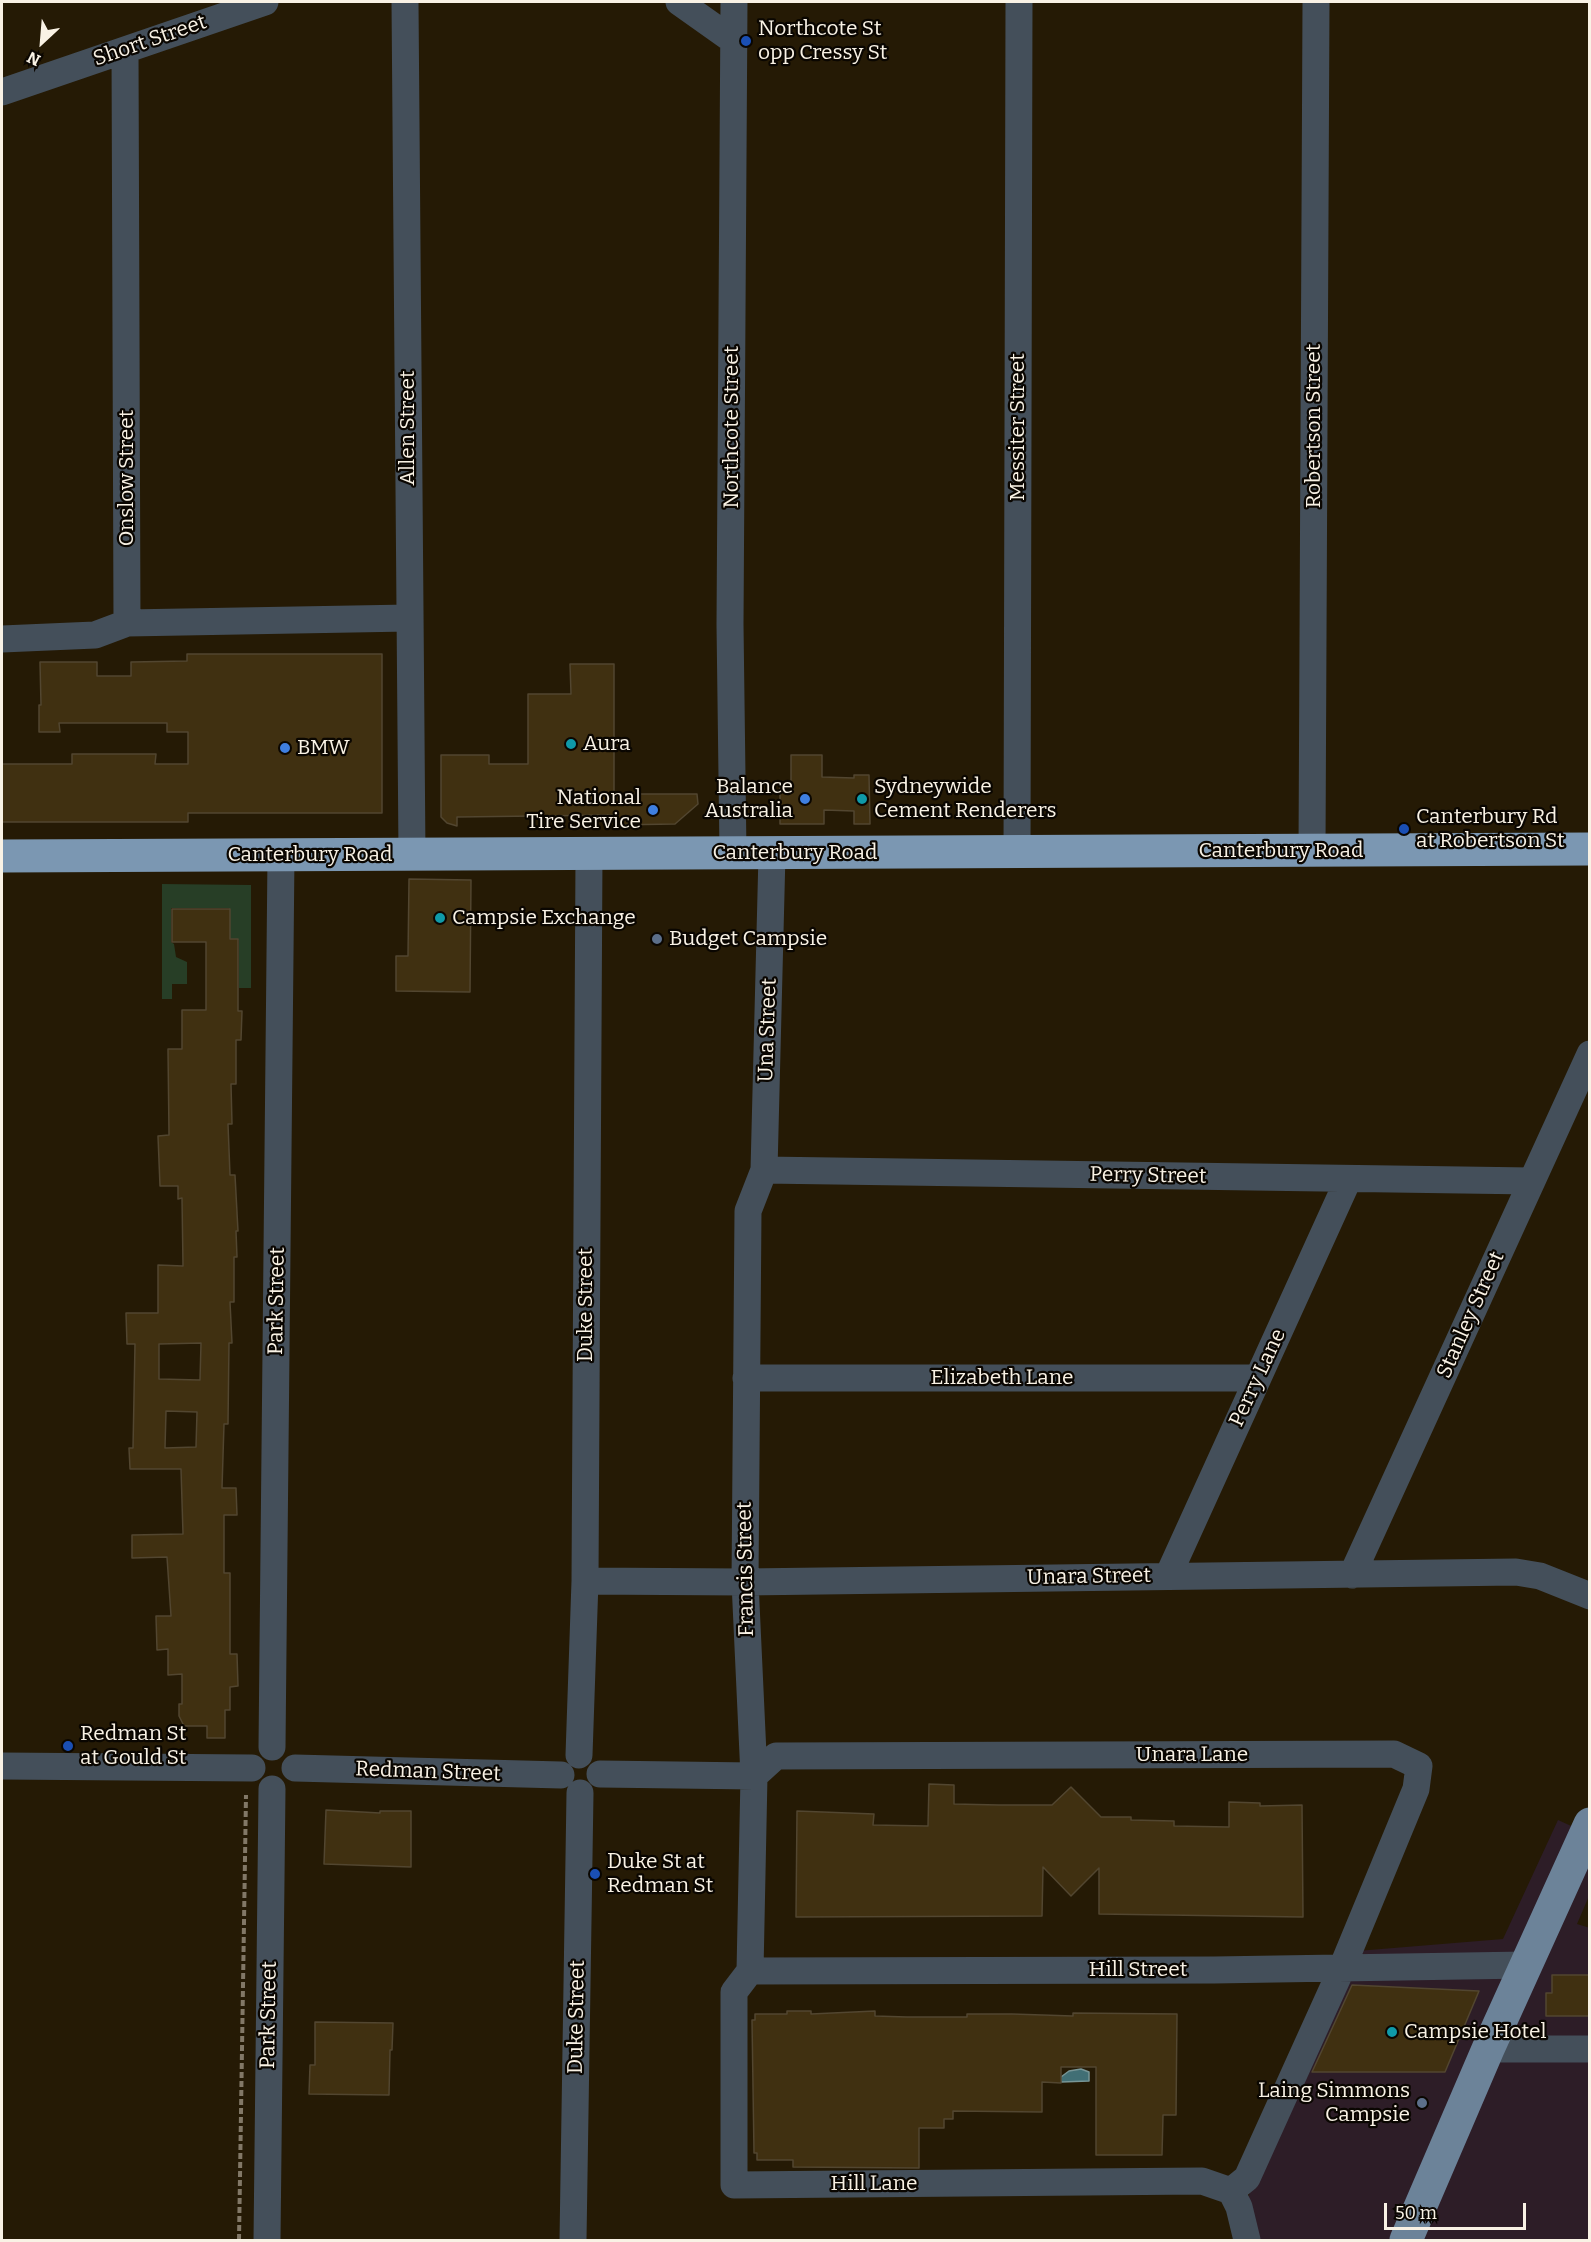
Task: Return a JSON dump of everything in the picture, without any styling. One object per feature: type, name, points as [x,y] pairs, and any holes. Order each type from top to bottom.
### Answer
[{"type":"highway","name":"Canterbury Road","points":[[2,856],[1590,849]]},
{"type":"main road","points":[[1406,2241],[1488,2049],[1590,1824]]},
{"type":"street","name":"Short Street","points":[[2,93],[265,2]]},
{"type":"street","name":"Allen Street","points":[[405,2],[412,854]]},
{"type":"street","points":[[679,2],[734,41]]},
{"type":"street","name":"Northcote Street","points":[[733,854],[730,624],[734,2]]},
{"type":"street","name":"Messiter Street","points":[[1017,852],[1019,2]]},
{"type":"street","name":"Robertson Street","points":[[1312,850],[1316,2]]},
{"type":"street","name":"Onslow Street","points":[[125,50],[128,623]]},
{"type":"street","points":[[2,639],[96,635],[128,623],[409,618]]},
{"type":"street","name":"Una Street","points":[[764,1170],[772,854]]},
{"type":"street","name":"Park Street","points":[[272,1747],[281,855]]},
{"type":"street","name":"Duke Street","points":[[579,1755],[585,1581],[589,855]]},
{"type":"street","name":"Stanley Street","points":[[1352,1575],[1590,1053]]},
{"type":"street","name":"Perry Street","points":[[764,1170],[1532,1181]]},
{"type":"street","name":"Francis Street","points":[[750,1971],[753,1776],[744,1582],[748,1211],[764,1170]]},
{"type":"street","name":"Perry Lane","points":[[1168,1576],[1348,1180]]},
{"type":"street","name":"Elizabeth Lane","points":[[747,1378],[1258,1378]]},
{"type":"street","name":"Unara Street","points":[[585,1581],[744,1582],[1516,1572],[1540,1576],[1590,1596]]},
{"type":"street","points":[[272,1747],[291,1755],[295,1768],[290,1781],[285,1786],[272,1789],[259,1784],[252,1768],[259,1752],[272,1747]]},
{"type":"street","name":"Unara Lane","points":[[753,1776],[776,1756],[1394,1754],[1419,1766],[1416,1789],[1342,1968]]},
{"type":"street","points":[[579,1755],[591,1759],[599,1768],[600,1774],[596,1786],[586,1792],[571,1784],[562,1770],[568,1759],[579,1755]]},
{"type":"street","points":[[2,1766],[252,1768]]},
{"type":"street","name":"Redman Street","points":[[295,1768],[571,1784]]},
{"type":"street","points":[[600,1774],[753,1776]]},
{"type":"street","name":"Duke Street","points":[[571,1784],[573,2241]]},
{"type":"street","name":"Park Street","points":[[267,2241],[272,1789]]},
{"type":"street","name":"Hill Street","points":[[750,1971],[1526,1965]]},
{"type":"street","points":[[1247,2241],[1239,2207],[1231,2191],[1247,2178],[1342,1968]]},
{"type":"street","name":"Hill Lane","points":[[750,1971],[734,1992],[734,2185],[1202,2181],[1231,2191]]},
{"type":"street","points":[[1488,2049],[1590,2049]]},
{"type":"path","name":"Park Street","points":[[239,2241],[246,1795]]},
{"type":"shaded area","points":[[1558,1820],[1589,1834],[1589,1896],[1577,1924],[1590,1928],[1589,2240],[1240,2240],[1238,2229],[1251,2189],[1357,1951],[1503,1939]]},
{"type":"green space","points":[[162,884],[251,885],[251,988],[239,988],[239,940],[230,939],[229,908],[171,908],[171,942],[174,944],[176,957],[187,962],[187,984],[172,984],[172,999],[162,999]]},
{"type":"water","points":[[1081,2069],[1089,2072],[1089,2081],[1061,2082],[1061,2077],[1069,2071]]},
{"type":"building","name":"BMW","points":[[187,654],[382,654],[382,813],[188,813],[188,822],[2,822],[2,764],[72,764],[72,754],[156,754],[155,764],[188,764],[188,732],[167,732],[167,723],[59,723],[60,732],[39,732],[40,662],[97,662],[97,676],[131,676],[131,662],[187,661]]},
{"type":"building","name":"Aura","points":[[570,664],[614,664],[614,794],[697,794],[698,804],[675,824],[614,825],[614,815],[457,817],[457,826],[447,823],[441,817],[441,755],[489,755],[489,764],[528,764],[528,694],[571,694]]},
{"type":"building","name":"Balance Australia","points":[[791,755],[822,755],[822,777],[854,778],[854,775],[869,775],[870,824],[854,824],[854,811],[824,810],[824,824],[780,824],[780,788],[791,788]]},
{"type":"building","name":"Campsie Exchange","points":[[409,879],[471,880],[470,992],[396,991],[396,956],[408,956]]},
{"type":"building","points":[[172,909],[230,909],[230,939],[238,939],[238,1011],[242,1011],[241,1040],[236,1040],[236,1084],[231,1084],[232,1124],[228,1124],[230,1175],[235,1175],[238,1231],[236,1231],[237,1257],[234,1257],[234,1302],[230,1302],[232,1343],[229,1343],[228,1424],[224,1424],[222,1488],[236,1488],[237,1515],[224,1515],[224,1573],[230,1573],[230,1654],[237,1654],[238,1686],[230,1687],[230,1710],[225,1710],[225,1738],[207,1738],[207,1726],[184,1726],[179,1716],[179,1704],[182,1704],[182,1674],[168,1675],[168,1649],[157,1650],[156,1616],[171,1616],[167,1557],[132,1558],[132,1535],[183,1534],[181,1469],[130,1469],[129,1448],[133,1448],[135,1344],[127,1344],[126,1313],[158,1313],[158,1265],[183,1266],[182,1198],[178,1199],[178,1186],[160,1186],[158,1136],[169,1135],[168,1049],[182,1049],[182,1010],[206,1010],[206,942],[172,942]],"holes":[[[201,1343],[200,1380],[159,1379],[159,1344]],[[166,1411],[197,1412],[196,1447],[165,1448]]]},
{"type":"building","points":[[929,1784],[954,1785],[954,1804],[999,1805],[1052,1805],[1071,1787],[1101,1817],[1174,1821],[1174,1826],[1229,1827],[1229,1802],[1260,1803],[1260,1806],[1302,1805],[1303,1917],[1099,1914],[1099,1868],[1071,1896],[1043,1867],[1042,1916],[796,1917],[797,1811],[874,1814],[873,1825],[928,1826]]},
{"type":"building","points":[[326,1810],[380,1813],[380,1811],[411,1811],[411,1867],[324,1864]]},
{"type":"building","points":[[1552,1975],[1590,1975],[1590,2016],[1546,2016],[1546,1993],[1552,1993]]},
{"type":"building","name":"Campsie Hotel","points":[[1352,1985],[1479,1991],[1445,2072],[1312,2072]]},
{"type":"building","points":[[787,2011],[811,2011],[811,2014],[875,2011],[875,2016],[907,2017],[967,2017],[967,2014],[1073,2016],[1073,2013],[1177,2014],[1176,2115],[1163,2115],[1162,2155],[1096,2155],[1096,2067],[1061,2067],[1061,2083],[1042,2082],[1042,2112],[953,2111],[953,2119],[944,2119],[944,2128],[919,2128],[919,2168],[793,2167],[793,2160],[757,2160],[757,2153],[754,2153],[752,2020],[755,2020],[755,2014],[787,2014]]},
{"type":"building","points":[[315,2022],[393,2023],[389,2095],[309,2094],[310,2065],[315,2065]]},
{"type":"place","name":"Northcote St opp Cressy St","points":[[746,41]]},
{"type":"place","name":"Aura","points":[[571,744]]},
{"type":"place","name":"BMW","points":[[285,748]]},
{"type":"place","name":"Balance Australia","points":[[805,799]]},
{"type":"place","name":"Sydneywide Cement Renderers","points":[[862,799]]},
{"type":"place","name":"National Tire Service","points":[[653,810]]},
{"type":"place","name":"Canterbury Rd at Robertson St","points":[[1404,829]]},
{"type":"place","name":"Campsie Exchange","points":[[440,918]]},
{"type":"place","name":"Budget Campsie","points":[[657,939]]},
{"type":"place","name":"Redman St at Gould St","points":[[68,1746]]},
{"type":"place","name":"Duke St at Redman St","points":[[595,1874]]},
{"type":"place","name":"Campsie Hotel","points":[[1392,2032]]},
{"type":"place","name":"Laing Simmons Campsie","points":[[1422,2103]]}]
